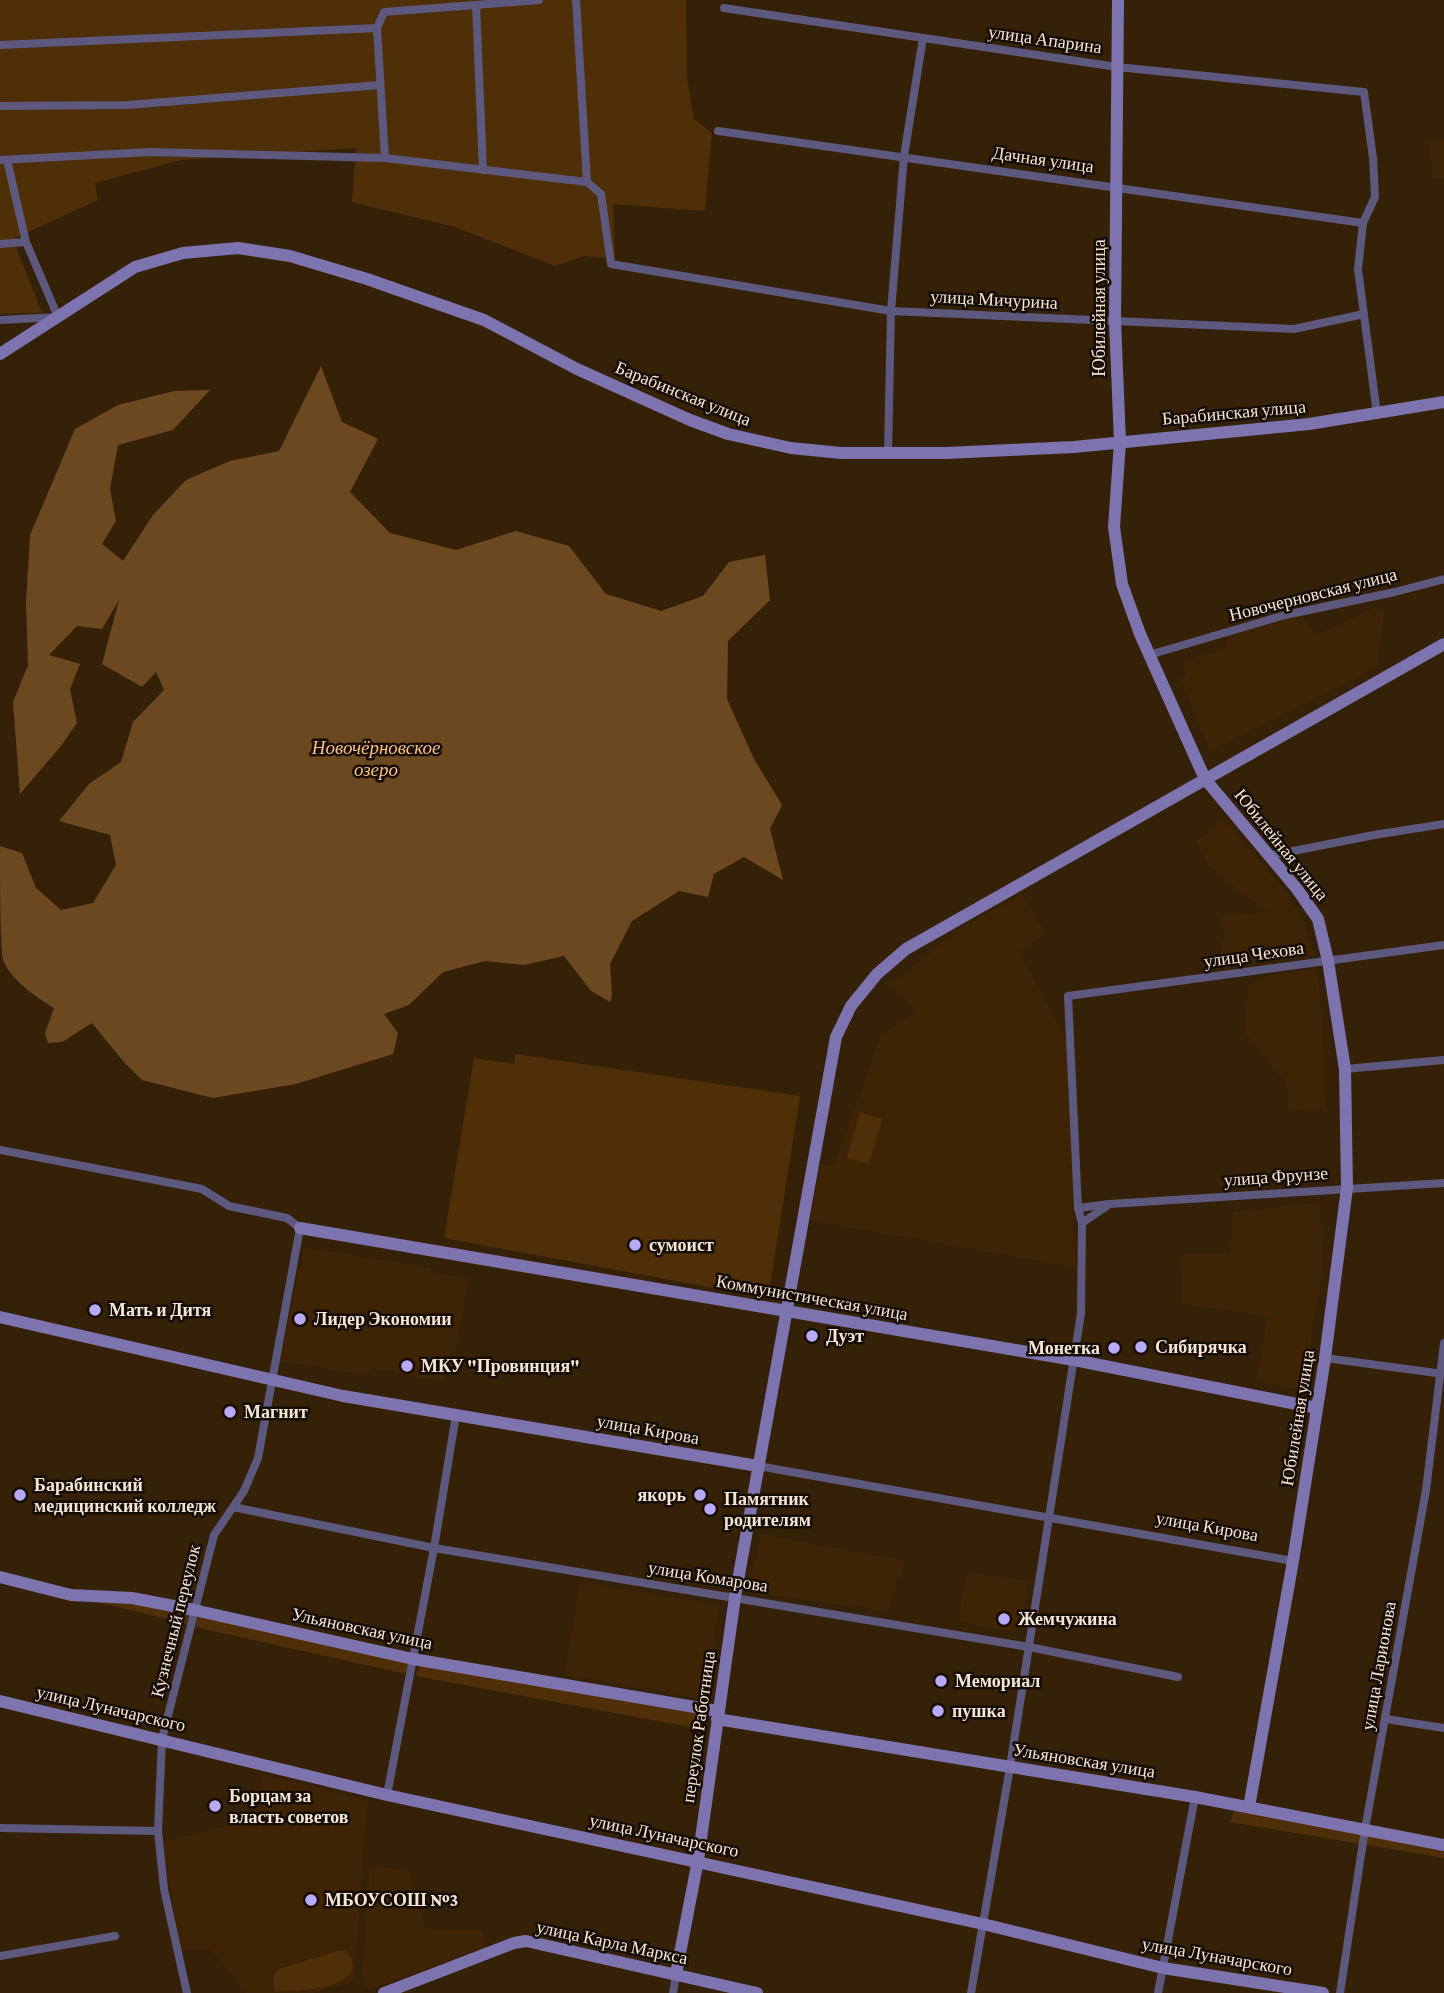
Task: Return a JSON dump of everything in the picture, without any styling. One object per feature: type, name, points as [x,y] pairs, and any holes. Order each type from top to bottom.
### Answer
[{"type":"street","points":[[385,158],[377,28],[384,12],[539,0]]},
{"type":"street","points":[[0,320],[58,317],[26,242],[3,160],[150,152],[385,158],[587,182],[576,0]]},
{"type":"street","name":"Юбилейная улица","points":[[1118,0],[1115,321],[1119,442],[1114,527],[1122,584],[1149,656],[1205,779],[1297,889],[1318,919],[1328,961],[1345,1069],[1347,1188],[1325,1359],[1293,1561],[1249,1807]]},
{"type":"street","points":[[476,5],[484,170]]},
{"type":"street","name":"улица Апарина","points":[[724,8],[1117,66],[1364,92],[1376,197],[1363,223]]},
{"type":"street","points":[[0,45],[377,28]]},
{"type":"street","points":[[888,452],[891,311],[904,156],[923,38]]},
{"type":"street","points":[[0,106],[127,105],[380,85]]},
{"type":"street","name":"Дачная улица","points":[[718,131],[1363,223]]},
{"type":"street","name":"улица Мичурина","points":[[587,182],[601,194],[611,264],[624,268],[891,311],[1294,329],[1364,314]]},
{"type":"street","points":[[1363,223],[1358,269],[1377,414]]},
{"type":"street","points":[[0,244],[26,242]]},
{"type":"street","name":"Барабинская улица","points":[[0,354],[135,267],[183,253],[238,248],[265,251],[367,279],[484,320],[577,369],[690,420],[728,434],[792,448],[841,453],[946,453],[1048,448],[1310,424],[1444,402]]},
{"type":"street","name":"Новочерновская улица","points":[[1149,656],[1285,615],[1444,579]]},
{"type":"street","name":"переулок Работница","points":[[673,1993],[698,1860],[735,1597],[785,1312],[836,1037],[851,1006],[877,974],[906,949],[1444,644]]},
{"type":"street","points":[[1268,856],[1444,824]]},
{"type":"street","name":"улица Чехова","points":[[1078,1208],[1068,996],[1444,945]]},
{"type":"street","points":[[1345,1069],[1444,1060]]},
{"type":"street","points":[[0,1150],[202,1189],[229,1206],[287,1219],[300,1228]]},
{"type":"street","name":"улица Фрунзе","points":[[1078,1208],[1444,1183]]},
{"type":"street","points":[[1082,1223],[1110,1204]]},
{"type":"street","points":[[971,1993],[1010,1767],[1081,1313],[1082,1223],[1078,1208]]},
{"type":"street","name":"Коммунистическая улица","points":[[300,1228],[1074,1360],[1317,1408]]},
{"type":"street","name":"Кузнечный переулок","points":[[187,1993],[164,1889],[158,1831],[162,1739],[214,1535],[244,1491],[258,1458],[300,1228]]},
{"type":"street","name":"улица Кирова","points":[[0,1317],[343,1396],[1049,1516],[1293,1561]]},
{"type":"street","name":"улица Ларионова","points":[[1340,1993],[1365,1829],[1426,1490],[1444,1343]]},
{"type":"street","points":[[1325,1359],[1441,1373]]},
{"type":"street","points":[[387,1795],[435,1548],[456,1415]]},
{"type":"street","name":"улица Комарова","points":[[233,1507],[435,1548],[1029,1647],[1178,1676]]},
{"type":"street","name":"Ульяновская улица","points":[[0,1577],[71,1595],[132,1598],[194,1610],[414,1659],[1010,1767],[1195,1797],[1444,1845]]},
{"type":"street","name":"улица Луначарского","points":[[0,1701],[387,1795],[698,1860],[983,1924],[1163,1968],[1322,1993]]},
{"type":"street","points":[[1386,1718],[1444,1728]]},
{"type":"street","points":[[1158,1993],[1195,1797]]},
{"type":"street","points":[[0,1828],[158,1831]]},
{"type":"street","points":[[0,1956],[115,1936]]},
{"type":"street","name":"улица Карла Маркса","points":[[384,1993],[514,1943],[526,1941],[757,1993]]},
{"type":"shaded area","points":[[0,0],[686,0],[687,78],[694,119],[712,133],[705,211],[613,204],[615,259],[585,256],[555,266],[455,227],[352,202],[356,148],[181,160],[95,183],[98,200],[13,239],[42,313],[0,314]]},
{"type":"shaded area","points":[[1444,139],[1444,177],[1433,178],[1428,142]]},
{"type":"shaded area","points":[[1376,607],[1384,613],[1377,667],[1210,751],[1180,679],[1187,677],[1182,662],[1227,648],[1227,635],[1301,615],[1315,636]]},
{"type":"shaded area","points":[[1224,820],[1283,888],[1303,922],[1314,954],[1293,959],[1217,961],[1224,935],[1221,915],[1270,912],[1238,891],[1207,863],[1196,841]]},
{"type":"shaded area","points":[[1022,894],[1046,934],[1019,952],[1070,1045],[1073,1227],[1077,1268],[810,1220],[821,1163],[834,1166],[881,1035],[909,1015],[917,1013],[891,984],[962,927]]},
{"type":"shaded area","points":[[1317,970],[1323,1024],[1325,1109],[1290,1111],[1286,1083],[1244,1032],[1248,986],[1263,976]]},
{"type":"shaded area","points":[[515,1054],[800,1096],[768,1298],[444,1238],[474,1058],[514,1064]]},
{"type":"shaded area","points":[[860,1112],[882,1119],[869,1164],[847,1158]]},
{"type":"shaded area","points":[[1320,1203],[1323,1269],[1313,1321],[1306,1391],[1257,1381],[1268,1316],[1181,1304],[1183,1254],[1230,1255],[1233,1212]]},
{"type":"shaded area","points":[[304,1247],[431,1268],[431,1273],[469,1279],[453,1364],[442,1382],[372,1368],[366,1375],[280,1361]]},
{"type":"shaded area","points":[[761,1534],[904,1561],[901,1577],[897,1577],[889,1611],[749,1592]]},
{"type":"shaded area","points":[[967,1573],[1028,1581],[1019,1632],[958,1622]]},
{"type":"shaded area","points":[[580,1582],[719,1605],[705,1699],[565,1675]]},
{"type":"shaded area","points":[[93,1601],[131,1601],[189,1613],[187,1624]]},
{"type":"shaded area","points":[[199,1614],[409,1660],[406,1674],[195,1627]]},
{"type":"shaded area","points":[[420,1664],[710,1714],[706,1730],[416,1676]]},
{"type":"shaded area","points":[[262,1774],[367,1801],[354,1981],[313,1993],[246,1993],[211,1949],[180,1949],[163,1842],[256,1819]]},
{"type":"shaded area","points":[[1235,1810],[1444,1851],[1444,1858],[1230,1822]]},
{"type":"shaded area","points":[[379,1866],[411,1871],[412,1887],[426,1930],[482,1930],[486,1947],[368,1990],[362,1975],[370,1870]]},
{"type":"shaded area","points":[[346,1951],[352,1963],[351,1973],[343,1980],[315,1989],[276,1991],[273,1980],[278,1969]]},
{"type":"water","name":"Новочёрновское озеро","points":[[321,366],[342,422],[378,439],[350,492],[390,533],[456,550],[516,531],[569,546],[606,594],[661,611],[703,596],[729,562],[765,555],[770,600],[728,641],[727,699],[754,759],[782,805],[770,829],[783,880],[744,857],[714,874],[708,897],[679,891],[632,921],[610,964],[610,1002],[591,991],[564,956],[524,965],[485,961],[443,972],[409,1005],[384,1014],[398,1033],[393,1054],[296,1084],[213,1098],[142,1080],[92,1023],[62,1042],[48,1043],[45,1033],[54,1008],[18,981],[3,960],[0,846],[22,853],[36,888],[61,910],[93,903],[116,865],[110,835],[59,821],[89,784],[121,762],[133,722],[164,690],[156,672],[142,687],[102,664],[119,600],[102,629],[77,626],[49,655],[80,664],[70,689],[77,723],[20,794],[13,702],[28,665],[26,603],[30,535],[75,429],[118,405],[174,391],[210,390],[173,430],[118,445],[110,489],[116,521],[102,544],[123,561],[153,515],[186,480],[230,461],[279,451]]},
{"type":"place","name":"сумоист","points":[[635,1245]]},
{"type":"place","name":"Мать и Дитя","points":[[95,1310]]},
{"type":"place","name":"Лидер Экономии","points":[[300,1319]]},
{"type":"place","name":"Дуэт","points":[[812,1336]]},
{"type":"place","name":"Сибирячка","points":[[1141,1347]]},
{"type":"place","name":"Монетка","points":[[1114,1348]]},
{"type":"place","name":"МКУ \"Провинция\"","points":[[407,1366]]},
{"type":"place","name":"Магнит","points":[[230,1412]]},
{"type":"place","name":"Барабинский медицинский колледж","points":[[20,1495]]},
{"type":"place","name":"якорь","points":[[700,1495]]},
{"type":"place","name":"Памятник родителям","points":[[710,1509]]},
{"type":"place","name":"Жемчужина","points":[[1004,1619]]},
{"type":"place","name":"Мемориал","points":[[941,1681]]},
{"type":"place","name":"пушка","points":[[938,1711]]},
{"type":"place","name":"Борцам за власть советов","points":[[215,1806]]},
{"type":"place","name":"МБОУСОШ №3","points":[[311,1900]]}]
